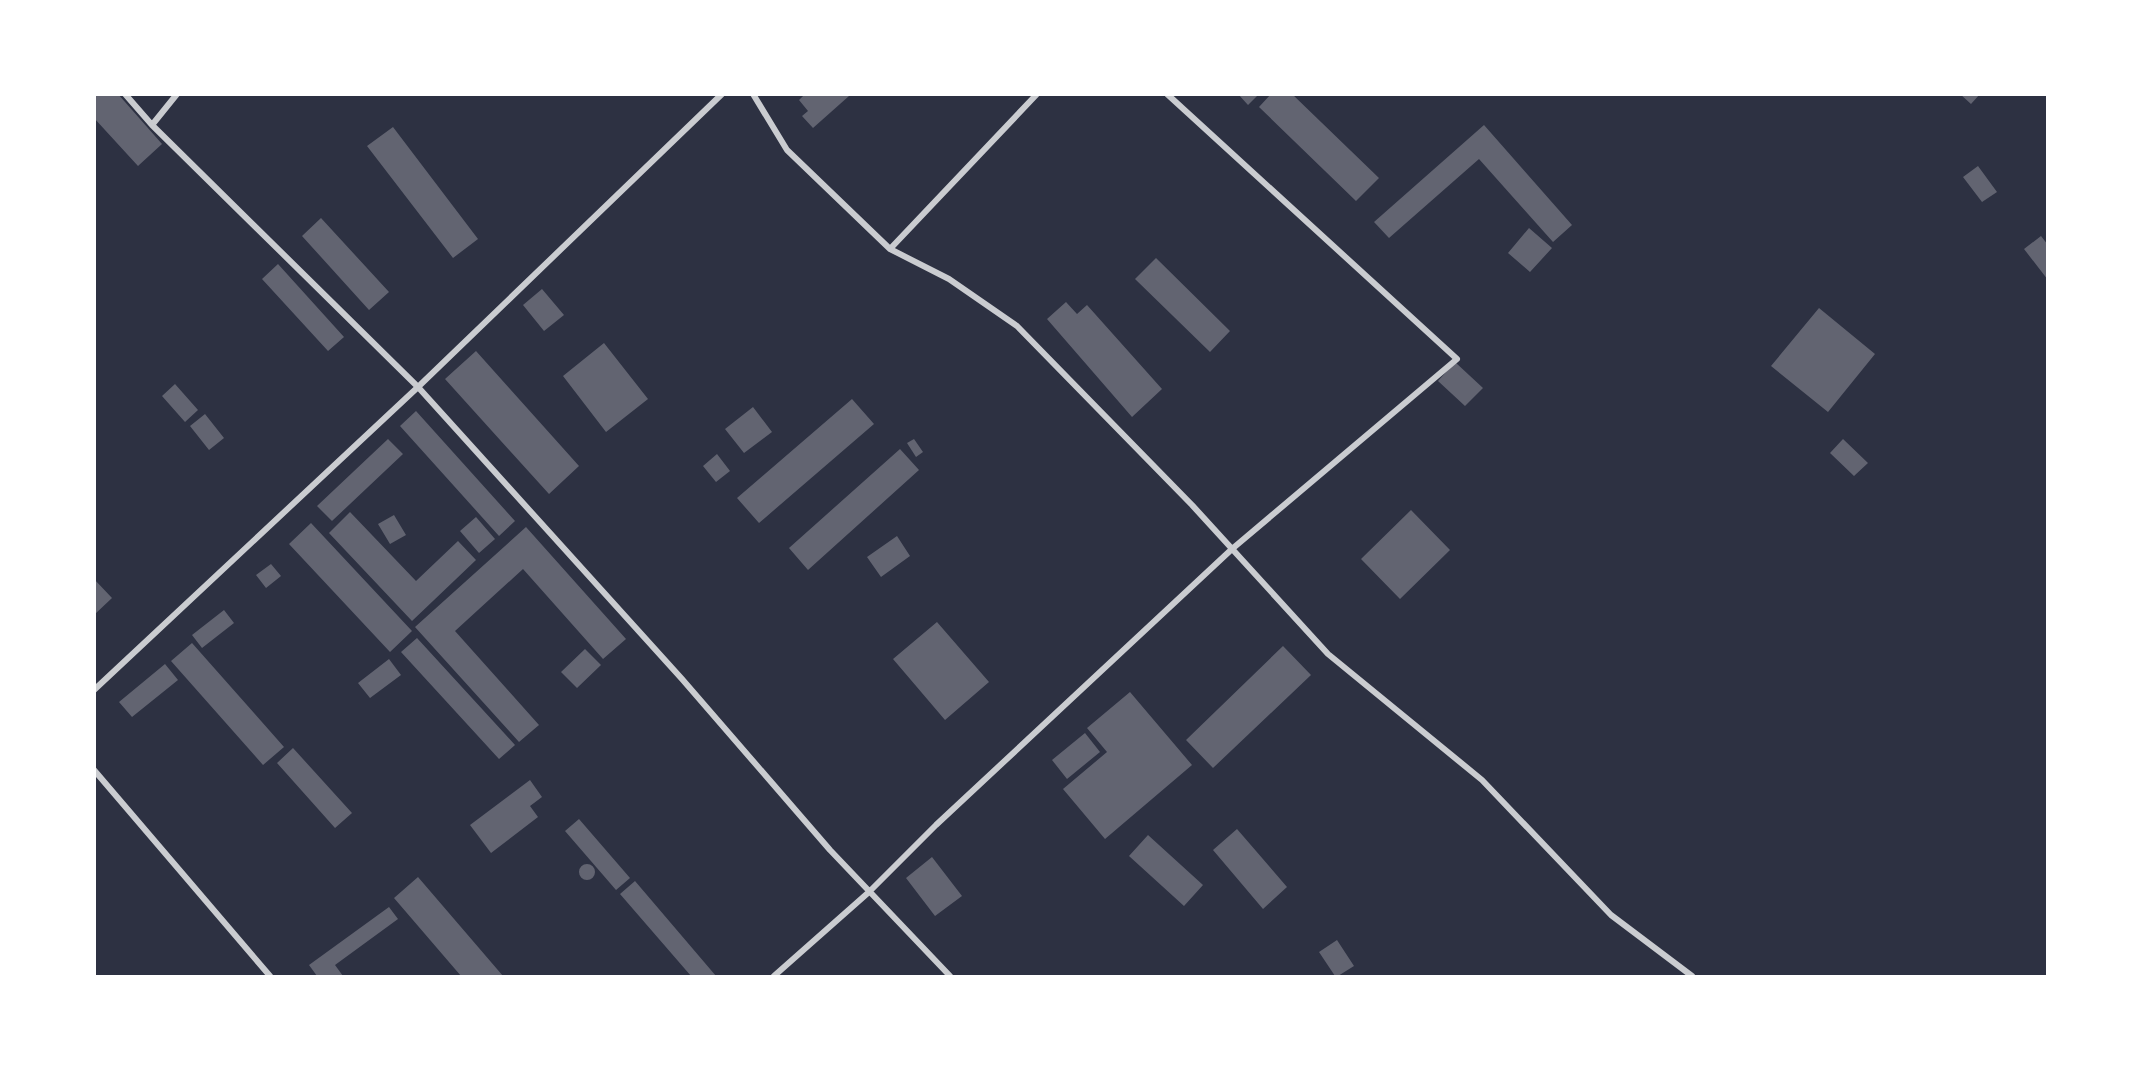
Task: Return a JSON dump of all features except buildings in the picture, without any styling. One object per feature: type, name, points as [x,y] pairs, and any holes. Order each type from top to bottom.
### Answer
[{"type":"street","points":[[125,94],[152,125],[418,387],[682,679],[830,850],[950,976]]},
{"type":"street","points":[[152,125],[177,94]]},
{"type":"street","points":[[94,690],[418,387],[722,94]]},
{"type":"street","points":[[753,94],[787,150],[890,249],[949,279],[1017,326],[1192,505],[1328,654],[1482,780],[1611,915],[1692,976]]},
{"type":"street","points":[[890,249],[1037,94]]},
{"type":"street","points":[[774,976],[869,892],[936,825],[1232,549],[1457,359],[1167,94]]},
{"type":"street","points":[[94,770],[270,976]]}]
